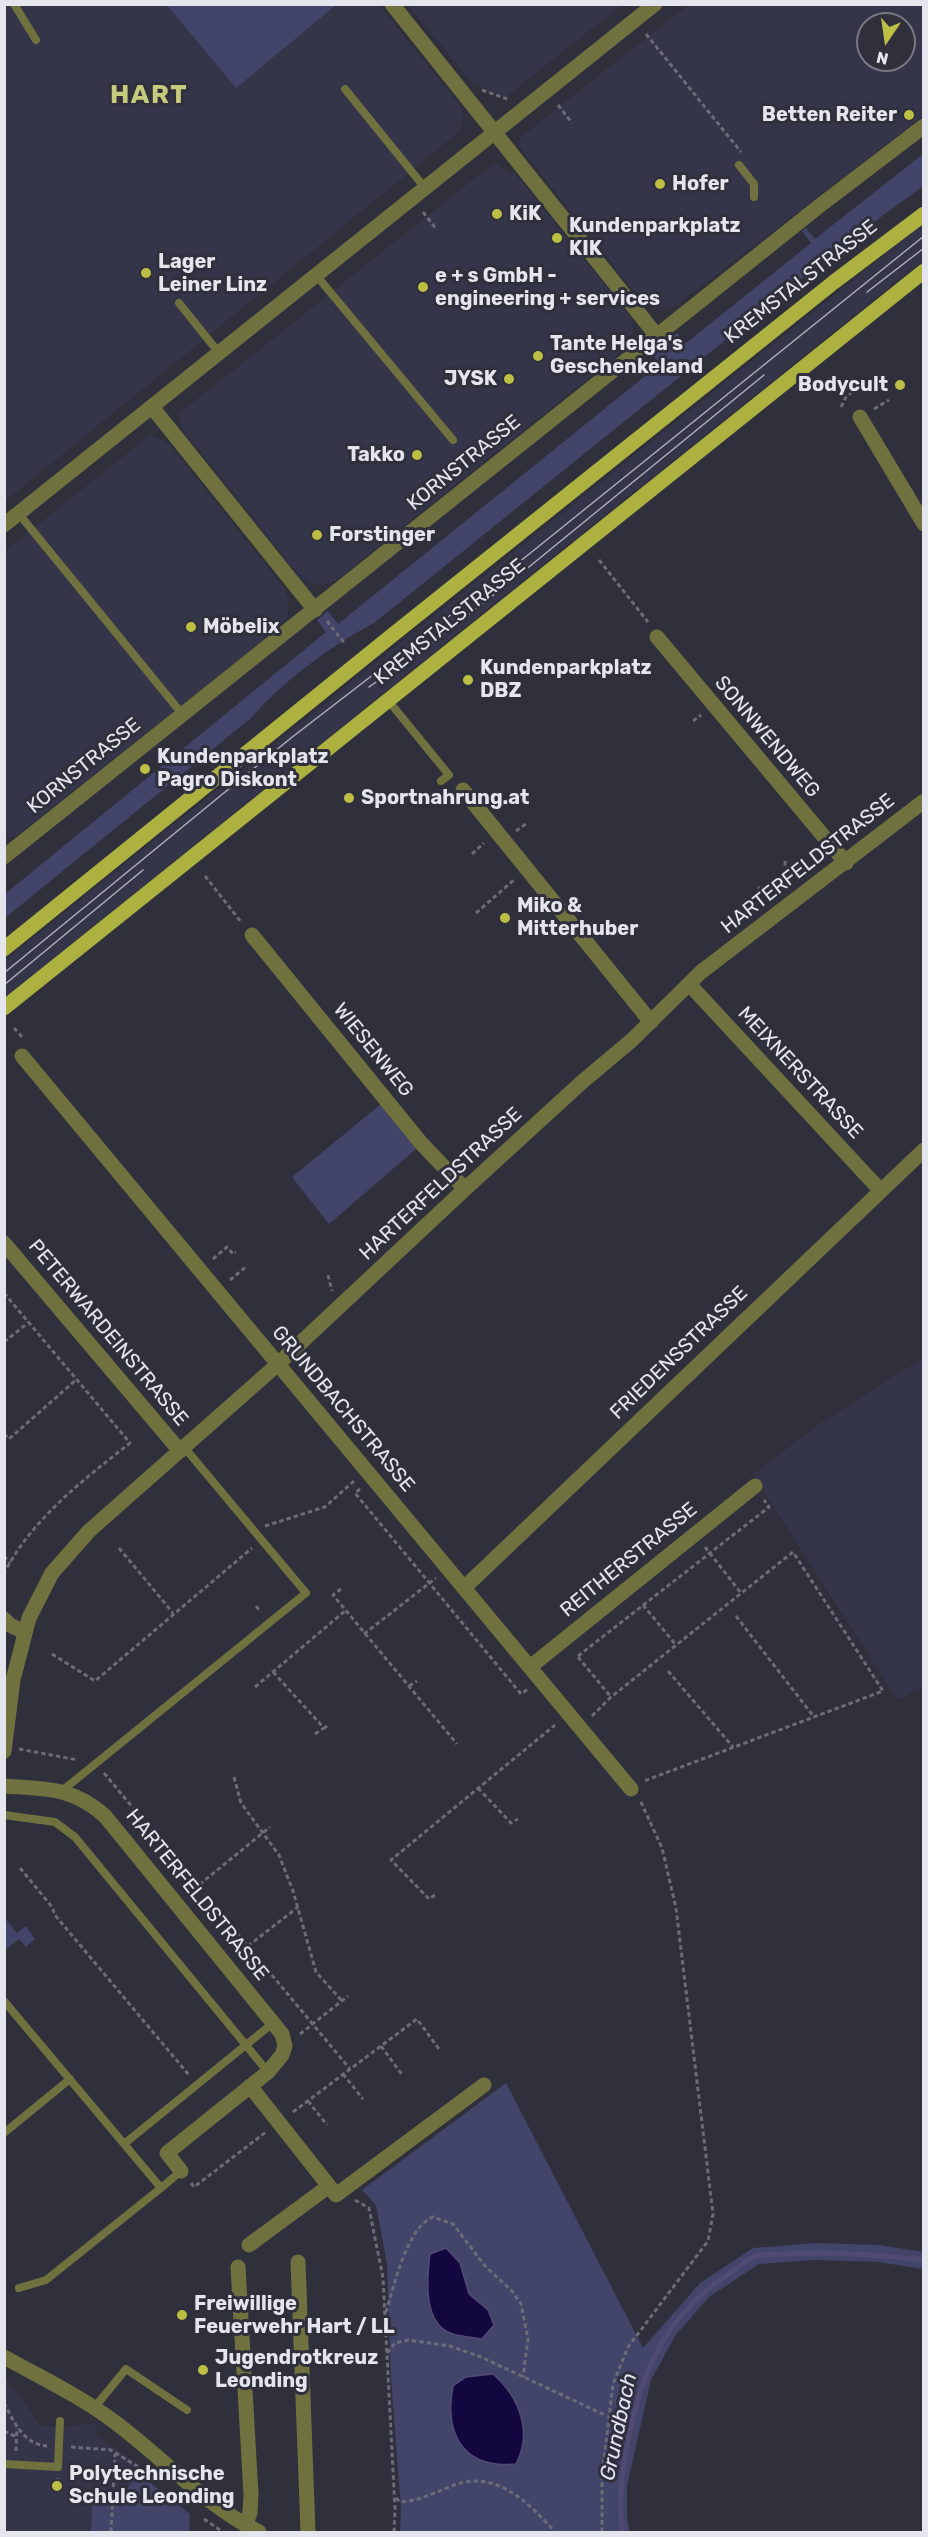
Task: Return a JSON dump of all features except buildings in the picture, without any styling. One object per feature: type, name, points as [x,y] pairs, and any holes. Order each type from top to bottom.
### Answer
[{"type":"main road","name":"KREMSTALSTRASSE","points":[[4,949],[834,282],[924,214]]},
{"type":"main road","name":"KREMSTALSTRASSE","points":[[4,1008],[420,672],[924,271]]},
{"type":"street","points":[[392,4],[657,336]]},
{"type":"street","points":[[4,525],[655,4]]},
{"type":"street","name":"KORNSTRASSE","points":[[4,857],[924,126]]},
{"type":"street","points":[[152,407],[316,609]]},
{"type":"street","points":[[860,417],[924,524]]},
{"type":"street","name":"SONNWENDWEG","points":[[657,637],[846,863]]},
{"type":"street","points":[[463,790],[651,1022]]},
{"type":"street","name":"HARTERFELDSTRASSE","points":[[4,1751],[13,1680],[24,1632],[38,1598],[52,1573],[89,1531],[278,1364],[465,1189],[651,1022],[689,984],[924,801]]},
{"type":"street","name":"WIESENWEG","points":[[252,935],[421,1143],[465,1189]]},
{"type":"street","name":"MEIXNERSTRASSE","points":[[689,984],[880,1190]]},
{"type":"street","name":"GRUNDBACHSTRASSE","points":[[25,1050],[200,1270],[465,1587],[630,1789]]},
{"type":"street","name":"FRIEDENSSTRASSE","points":[[465,1587],[924,1150]]},
{"type":"street","name":"PETERWARDEINSTRASSE","points":[[4,1243],[182,1449]]},
{"type":"street","name":"REITHERSTRASSE","points":[[530,1667],[755,1486]]},
{"type":"street","points":[[4,1619],[24,1632]]},
{"type":"street","name":"HARTERFELDSTRASSE","points":[[4,1786],[63,1790],[88,1801],[105,1816],[282,2034],[285,2046]]},
{"type":"street","points":[[181,2171],[167,2153],[268,2072],[282,2055],[285,2046]]},
{"type":"street","points":[[249,2245],[332,2191],[484,2085]]},
{"type":"street","points":[[250,2086],[332,2191]]},
{"type":"street","points":[[298,2262],[308,2532]]},
{"type":"street","points":[[238,2267],[252,2529]]},
{"type":"street","points":[[4,2357],[116,2423],[218,2508],[252,2529]]},
{"type":"lane","points":[[14,4],[36,40]]},
{"type":"lane","points":[[345,90],[425,188]]},
{"type":"lane","points":[[741,168],[754,184],[754,197]]},
{"type":"lane","points":[[316,275],[453,440]]},
{"type":"lane","points":[[179,303],[219,353]]},
{"type":"lane","points":[[19,514],[183,715]]},
{"type":"lane","points":[[387,699],[449,775],[441,781]]},
{"type":"lane","points":[[63,1790],[306,1593],[182,1449]]},
{"type":"lane","points":[[4,1815],[55,1822],[75,1837],[268,2072]]},
{"type":"lane","points":[[4,2001],[161,2188]]},
{"type":"lane","points":[[124,2144],[273,2023]]},
{"type":"lane","points":[[4,2133],[70,2079]]},
{"type":"lane","points":[[19,2288],[46,2280],[181,2171]]},
{"type":"lane","points":[[94,2408],[126,2369],[187,2410]]},
{"type":"lane","points":[[4,2464],[58,2467],[60,2421]]},
{"type":"path","points":[[646,34],[752,165],[741,168]]},
{"type":"path","points":[[472,86],[506,99],[516,92]]},
{"type":"path","points":[[558,105],[572,123]]},
{"type":"path","points":[[423,212],[437,230]]},
{"type":"path","points":[[841,407],[846,397],[859,387]]},
{"type":"path","points":[[599,560],[652,627],[657,637]]},
{"type":"path","points":[[316,609],[345,644]]},
{"type":"path","points":[[390,637],[420,672]]},
{"type":"path","points":[[476,913],[527,869]]},
{"type":"path","points":[[205,876],[252,935]]},
{"type":"path","points":[[14,1028],[25,1050]]},
{"type":"path","points":[[200,1270],[227,1247],[233,1254],[236,1252]]},
{"type":"path","points":[[217,1290],[247,1266]]},
{"type":"path","points":[[4,1293],[130,1443],[48,1512],[4,1573]]},
{"type":"path","points":[[4,1342],[28,1322]]},
{"type":"path","points":[[4,1442],[76,1379]]},
{"type":"path","points":[[4,1434],[9,1439]]},
{"type":"path","points":[[253,1531],[325,1507],[369,1473]]},
{"type":"path","points":[[369,1473],[355,1493],[429,1584],[521,1694],[540,1679]]},
{"type":"path","points":[[578,1656],[769,1507],[755,1486]]},
{"type":"path","points":[[695,1534],[741,1593]]},
{"type":"path","points":[[52,1654],[95,1681],[261,1540]]},
{"type":"path","points":[[119,1548],[174,1614]]},
{"type":"path","points":[[579,1728],[611,1697],[794,1552],[883,1691],[643,1781],[630,1789],[643,1804],[662,1848],[676,1908],[713,2214],[708,2241],[628,2347],[612,2384],[602,2478],[602,2532]]},
{"type":"path","points":[[4,1556],[10,1563]]},
{"type":"path","points":[[364,1634],[448,1568]]},
{"type":"path","points":[[629,1587],[676,1646]]},
{"type":"path","points":[[341,1588],[333,1595],[458,1744]]},
{"type":"path","points":[[255,1687],[345,1611]]},
{"type":"path","points":[[736,1616],[814,1717]]},
{"type":"path","points":[[564,1639],[611,1697]]},
{"type":"path","points":[[668,1671],[733,1747]]},
{"type":"path","points":[[273,1672],[324,1728]]},
{"type":"path","points":[[409,1686],[417,1681]]},
{"type":"path","points":[[435,1895],[429,1899],[391,1860],[568,1714]]},
{"type":"path","points":[[315,1734],[328,1725]]},
{"type":"path","points":[[39,1752],[96,1763],[350,2069]]},
{"type":"path","points":[[234,1777],[241,1803],[279,1855],[298,1907],[316,1972],[342,2001]]},
{"type":"path","points":[[478,1788],[511,1823],[518,1819]]},
{"type":"path","points":[[177,1904],[270,1827]]},
{"type":"path","points":[[20,1868],[69,1932],[197,2084]]},
{"type":"path","points":[[248,1946],[298,1907]]},
{"type":"path","points":[[285,2046],[348,1996]]},
{"type":"path","points":[[181,2171],[194,2187],[417,2019],[439,2049]]},
{"type":"path","points":[[381,2046],[403,2076]]},
{"type":"path","points":[[343,2074],[363,2099]]},
{"type":"path","points":[[308,2101],[327,2125]]},
{"type":"path","points":[[332,2191],[352,2198],[369,2208],[378,2242],[385,2315],[394,2532]]},
{"type":"path","points":[[385,2315],[398,2274],[419,2227],[433,2217],[443,2218],[453,2224],[485,2266],[512,2291],[521,2304],[528,2339],[523,2377]]},
{"type":"path","points":[[387,2353],[395,2343],[408,2340],[428,2341],[481,2357],[608,2416]]},
{"type":"path","points":[[4,2403],[17,2427],[35,2445],[99,2448],[115,2454],[155,2479]]},
{"type":"path","points":[[15,2465],[17,2427]]},
{"type":"path","points":[[4,2431],[17,2437]]},
{"type":"path","points":[[111,2532],[115,2454]]},
{"type":"path","points":[[57,2486],[58,2467],[114,2469]]},
{"type":"path","points":[[394,2497],[400,2502],[411,2502],[459,2483],[480,2480],[504,2486],[526,2502],[555,2532]]},
{"type":"path","points":[[200,2514],[211,2526],[223,2532]]},
{"type":"path","points":[[210,2532],[211,2526]]},
{"type":"shaded area","name":"Lager Leiner Linz","points":[[5,5],[379,5],[461,107],[463,119],[459,132],[5,501]]},
{"type":"shaded area","points":[[167,5],[336,5],[236,88]]},
{"type":"shaded area","points":[[408,5],[622,5],[506,97],[472,83]]},
{"type":"shaded area","points":[[688,5],[923,5],[923,116],[674,306],[660,309],[644,304],[525,154],[519,142],[521,137]]},
{"type":"shaded area","points":[[923,154],[923,186],[851,239],[374,623],[308,665],[277,691],[251,718],[5,918],[5,894],[326,632],[317,620],[328,611],[338,624],[660,364],[651,353],[677,333],[686,343],[811,243],[802,231],[806,228],[815,239]]},
{"type":"shaded area","points":[[494,163],[516,175],[630,316],[633,328],[630,341],[621,352],[335,581],[324,585],[309,583],[298,574],[182,428],[177,415]]},
{"type":"shaded area","points":[[923,224],[923,260],[5,997],[5,960]]},
{"type":"shaded area","points":[[150,435],[168,443],[284,588],[289,601],[288,614],[281,626],[30,825],[16,835],[5,839],[5,551]]},
{"type":"shaded area","points":[[381,1104],[416,1149],[329,1224],[292,1177]]},
{"type":"shaded area","points":[[923,1358],[923,1688],[897,1699],[753,1475],[816,1426]]},
{"type":"shaded area","points":[[4,1917],[17,1933],[26,1926],[35,1939],[26,1947],[19,1939],[5,1950]]},
{"type":"shaded area","points":[[506,2083],[643,2348],[700,2283],[753,2248],[815,2243],[880,2245],[923,2252],[923,2269],[878,2262],[815,2260],[759,2264],[709,2297],[675,2336],[651,2380],[627,2486],[627,2518],[630,2532],[400,2532],[401,2509],[391,2378],[387,2264],[376,2205],[362,2190]]},
{"type":"shaded area","points":[[446,2248],[460,2263],[469,2294],[488,2310],[494,2325],[482,2339],[456,2335],[443,2329],[431,2311],[428,2287],[430,2254]]},
{"type":"shaded area","points":[[493,2374],[510,2393],[521,2416],[523,2440],[516,2464],[483,2461],[470,2454],[461,2445],[455,2433],[451,2403],[453,2386],[466,2377]]},
{"type":"shaded area","points":[[4,2375],[40,2425],[61,2428],[86,2423],[97,2425],[96,2434],[140,2466],[138,2473],[190,2514],[189,2532],[5,2532]]},
{"type":"shaded area","points":[[138,2473],[190,2514],[189,2532],[91,2532],[93,2487],[125,2492]]},
{"type":"waterway","name":"Grundbach","points":[[623,2532],[621,2502],[623,2471],[639,2396],[659,2348],[689,2307],[709,2288],[747,2261],[762,2255],[836,2253],[924,2260]]},
{"type":"tram line","points":[[4,973],[291,738],[518,563],[924,236]]},
{"type":"tram line","points":[[867,292],[924,248]]},
{"type":"tram line","points":[[369,687],[428,646],[524,571],[764,375]]},
{"type":"tram line","points":[[4,985],[143,870]]},
{"type":"place","name":"Betten Reiter","points":[[909,115]]},
{"type":"place","name":"Hofer","points":[[660,184]]},
{"type":"place","name":"KiK","points":[[497,214]]},
{"type":"place","name":"Kundenparkplatz KIK","points":[[557,238]]},
{"type":"place","name":"Lager Leiner Linz","points":[[146,273]]},
{"type":"place","name":"e + s GmbH - engineering + services","points":[[423,287]]},
{"type":"place","name":"Tante Helga's Geschenkeland","points":[[538,356]]},
{"type":"place","name":"JYSK","points":[[509,379]]},
{"type":"place","name":"Bodycult","points":[[900,385]]},
{"type":"place","name":"Takko","points":[[417,455]]},
{"type":"place","name":"Forstinger","points":[[317,535]]},
{"type":"place","name":"Möbelix","points":[[191,627]]},
{"type":"place","name":"Kundenparkplatz DBZ","points":[[468,680]]},
{"type":"place","name":"Kundenparkplatz Pagro Diskont","points":[[145,769]]},
{"type":"place","name":"Sportnahrung.at","points":[[349,798]]},
{"type":"place","name":"Miko & Mitterhuber","points":[[505,918]]},
{"type":"place","name":"Freiwillige Feuerwehr Hart / LL","points":[[182,2315]]},
{"type":"place","name":"Jugendrotkreuz Leonding","points":[[203,2370]]},
{"type":"place","name":"Polytechnische Schule Leonding","points":[[57,2486]]},
{"type":"district","name":"HART","points":[[149,95]]}]
